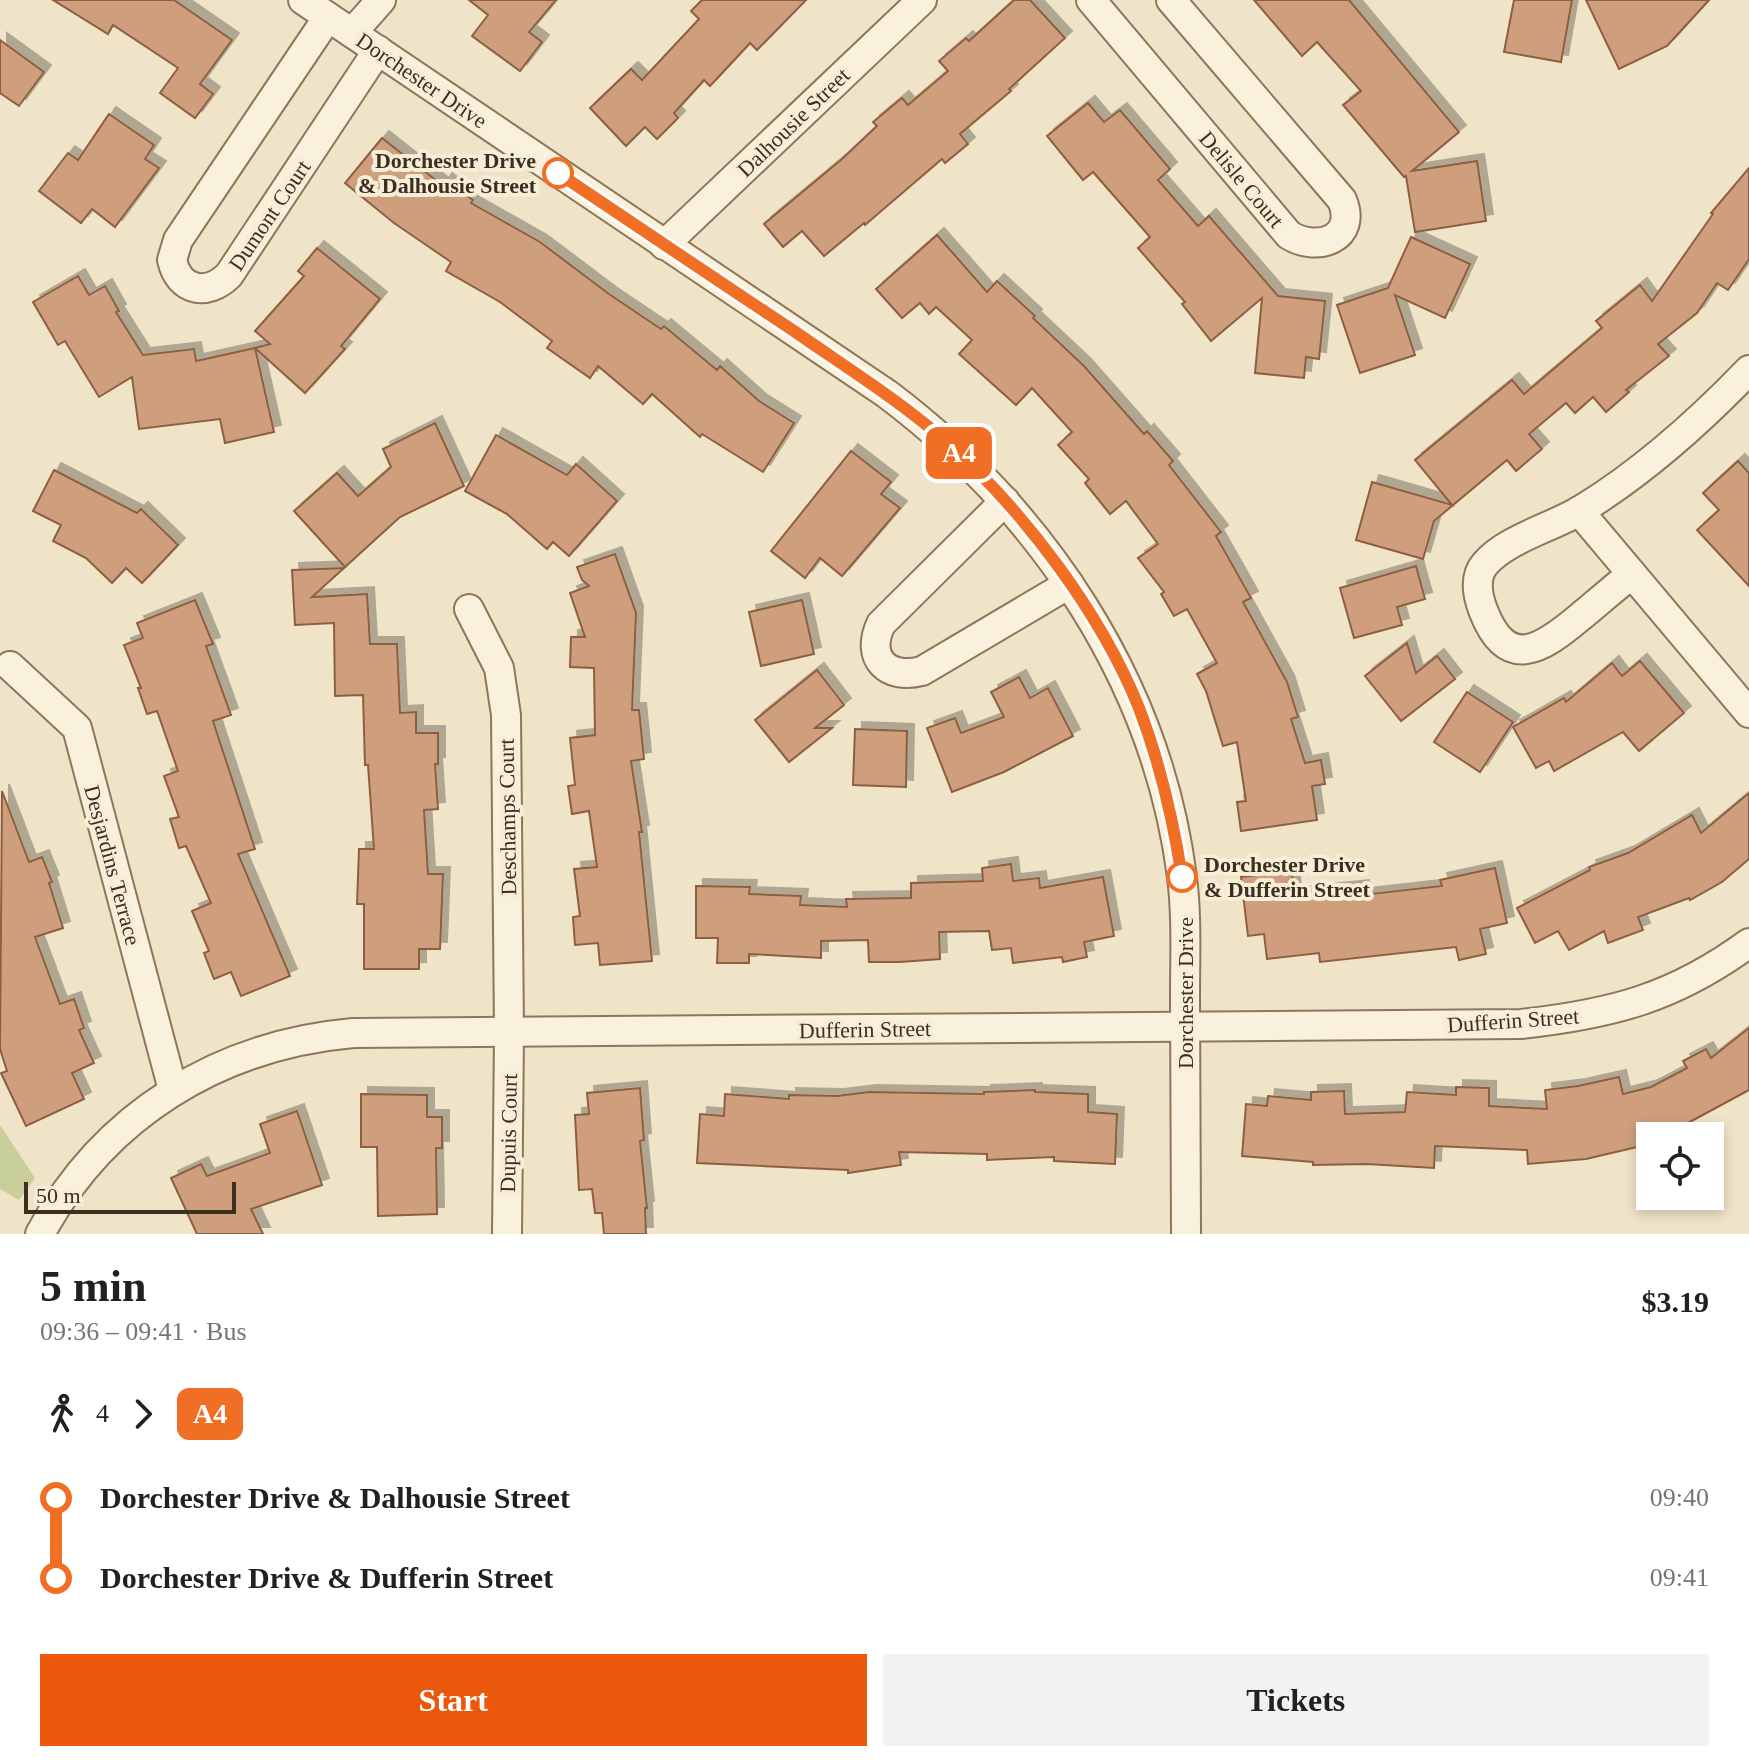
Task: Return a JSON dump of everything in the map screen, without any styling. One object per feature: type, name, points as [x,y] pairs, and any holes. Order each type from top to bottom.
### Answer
[{"type":"street","name":"Dorchester Drive","points":[[303,0],[887,394],[950,445],[1005,501],[1069,584],[1104,639],[1138,705],[1166,794],[1177,844],[1184,901],[1186,1234]]},
{"type":"street","points":[[352,33],[381,0]]},
{"type":"street","name":"Dalhousie Street","points":[[664,245],[922,0]]},
{"type":"street","name":"Delisle Court","points":[[1091,0],[1289,235],[1310,244],[1329,241],[1336,236],[1345,218],[1346,209],[1342,200],[1171,0]]},
{"type":"street","name":"Dumont Court","points":[[328,17],[178,240],[172,260],[180,278],[188,284],[208,288],[219,285],[229,275],[378,50]]},
{"type":"street","points":[[1632,574],[1543,646],[1524,650],[1514,648],[1490,629],[1478,591],[1481,570],[1493,556],[1579,511],[1669,446],[1749,370]]},
{"type":"street","points":[[1005,501],[881,624],[874,641],[883,665],[900,674],[922,671],[1069,584]]},
{"type":"street","points":[[1579,511],[1749,713]]},
{"type":"street","name":"Deschamps Court","points":[[469,609],[499,668],[505,706],[509,1033]]},
{"type":"street","name":"Desjardins Terrace","points":[[10,666],[77,728],[173,1090]]},
{"type":"street","name":"Dufferin Street","points":[[40,1234],[55,1207],[86,1168],[143,1112],[173,1090],[244,1056],[299,1040],[353,1033],[1491,1025],[1569,1019],[1621,1008],[1670,991],[1749,943]]},
{"type":"street","name":"Dupuis Court","points":[[507,1234],[509,1033]]},
{"type":"green space","points":[[0,1125],[35,1178],[19,1200],[0,1189]]},
{"type":"building","points":[[53,0],[174,0],[232,40],[200,84],[213,94],[195,118],[160,93],[178,68],[113,25],[108,34]]},
{"type":"building","points":[[469,0],[556,0],[529,32],[542,42],[520,71],[472,36],[488,15]]},
{"type":"building","points":[[702,0],[806,0],[757,50],[750,43],[710,86],[704,80],[674,113],[678,118],[657,139],[645,127],[626,146],[590,108],[631,69],[642,80],[699,19],[691,11]]},
{"type":"building","points":[[1014,0],[1030,0],[1065,38],[1009,89],[1011,91],[960,134],[968,144],[945,163],[942,159],[824,256],[802,231],[783,247],[764,224],[842,159],[877,126],[873,122],[902,98],[908,105],[948,71],[939,61],[966,38],[969,41]]},
{"type":"building","points":[[1254,0],[1349,0],[1459,132],[1412,171],[1477,161],[1486,221],[1415,232],[1406,176],[1343,105],[1361,91],[1317,42],[1302,56]]},
{"type":"building","points":[[1514,0],[1572,0],[1561,62],[1504,52]]},
{"type":"building","points":[[1586,0],[1709,0],[1667,46],[1619,69]]},
{"type":"building","points":[[0,40],[44,72],[19,106],[0,93]]},
{"type":"building","points":[[1088,103],[1104,122],[1120,110],[1170,169],[1158,180],[1198,226],[1209,216],[1278,296],[1325,301],[1319,359],[1306,357],[1304,378],[1255,373],[1262,298],[1211,341],[1182,304],[1185,302],[1138,248],[1150,237],[1093,172],[1083,180],[1047,136]]},
{"type":"building","points":[[109,114],[154,145],[145,159],[159,168],[115,227],[92,209],[81,223],[39,191],[68,153],[78,160]]},
{"type":"building","points":[[382,138],[442,185],[445,180],[473,200],[471,203],[540,242],[609,294],[661,329],[664,326],[717,370],[720,366],[759,401],[794,423],[763,472],[702,434],[700,437],[652,394],[643,404],[598,366],[590,378],[547,348],[552,341],[500,302],[446,271],[451,262],[394,223],[345,183]]},
{"type":"building","points":[[1749,168],[1749,259],[1728,290],[1717,283],[1697,313],[1658,344],[1669,356],[1626,390],[1629,392],[1606,412],[1593,397],[1575,413],[1566,403],[1529,434],[1542,449],[1516,471],[1507,460],[1434,521],[1423,559],[1356,540],[1372,482],[1452,505],[1415,460],[1512,380],[1524,394],[1602,328],[1596,321],[1640,285],[1652,301],[1711,213]]},
{"type":"building","points":[[937,235],[987,292],[997,281],[1035,316],[1033,318],[1084,366],[1144,434],[1147,431],[1173,461],[1169,465],[1221,532],[1216,536],[1251,598],[1243,602],[1287,682],[1298,717],[1291,719],[1305,763],[1321,760],[1325,784],[1312,786],[1317,820],[1241,831],[1237,802],[1246,801],[1237,742],[1223,746],[1206,691],[1197,674],[1217,663],[1187,609],[1174,616],[1161,594],[1164,592],[1138,558],[1158,544],[1126,501],[1110,514],[1085,483],[1089,479],[1058,445],[1072,432],[1032,388],[1016,405],[959,354],[972,340],[936,307],[929,314],[920,303],[902,318],[876,289]]},
{"type":"building","points":[[1411,237],[1470,264],[1445,318],[1395,295],[1415,355],[1360,373],[1337,305],[1388,288]]},
{"type":"building","points":[[317,248],[380,299],[341,346],[345,349],[305,393],[255,348],[270,344],[255,331],[304,276],[298,271]]},
{"type":"building","points":[[78,276],[89,295],[105,286],[119,311],[116,312],[143,355],[194,349],[196,361],[255,348],[274,432],[225,443],[220,419],[139,429],[132,377],[99,397],[65,341],[58,345],[33,302]]},
{"type":"building","points":[[435,423],[464,486],[400,517],[345,567],[294,511],[337,473],[358,496],[391,467],[383,449]]},
{"type":"building","points":[[496,435],[567,475],[576,464],[617,501],[569,556],[553,542],[547,549],[507,514],[465,491]]},
{"type":"building","points":[[851,451],[891,482],[881,494],[900,508],[842,576],[820,558],[805,578],[771,551]]},
{"type":"building","points":[[1738,461],[1749,473],[1749,586],[1697,530],[1719,510],[1703,493]]},
{"type":"building","points":[[54,470],[137,513],[141,509],[178,545],[142,583],[126,568],[112,583],[86,558],[53,541],[61,525],[33,511]]},
{"type":"building","points":[[615,554],[636,613],[632,710],[639,710],[644,759],[631,761],[642,832],[639,832],[652,961],[600,965],[598,943],[575,945],[573,917],[580,916],[574,869],[597,867],[589,811],[572,814],[568,786],[575,785],[570,738],[595,735],[594,668],[570,667],[571,637],[585,637],[570,593],[589,586],[582,580],[577,567]]},
{"type":"building","points":[[1416,566],[1425,599],[1397,607],[1402,625],[1354,638],[1340,588]]},
{"type":"building","points":[[344,568],[312,597],[367,594],[370,644],[397,644],[400,713],[416,712],[416,733],[438,733],[438,764],[435,764],[438,809],[424,810],[428,874],[443,874],[440,949],[419,949],[419,969],[364,969],[364,904],[357,904],[359,849],[374,849],[368,765],[365,765],[363,695],[335,696],[334,623],[295,625],[292,570]]},
{"type":"building","points":[[195,600],[213,644],[206,646],[231,715],[213,721],[255,849],[238,854],[290,976],[241,996],[231,972],[214,979],[204,953],[209,951],[192,911],[211,903],[186,846],[179,848],[170,819],[179,817],[164,776],[178,771],[157,711],[147,714],[138,688],[141,688],[124,645],[143,638],[137,623]]},
{"type":"building","points":[[802,600],[814,654],[761,666],[749,612]]},
{"type":"building","points":[[1407,643],[1416,673],[1437,656],[1455,679],[1401,721],[1365,676]]},
{"type":"building","points":[[1640,661],[1684,713],[1639,751],[1623,732],[1554,771],[1549,761],[1536,768],[1513,727],[1564,698],[1566,702],[1612,663],[1622,676]]},
{"type":"building","points":[[817,670],[844,705],[815,728],[832,728],[789,762],[755,720]]},
{"type":"building","points":[[1019,677],[1030,698],[1048,688],[1073,736],[1004,772],[952,792],[927,728],[955,718],[961,733],[1004,717],[991,692]]},
{"type":"building","points":[[1467,692],[1513,722],[1480,772],[1434,742]]},
{"type":"building","points":[[855,729],[907,731],[906,787],[853,785]]},
{"type":"building","points":[[2,791],[29,862],[42,857],[52,882],[49,883],[63,928],[35,937],[60,1004],[74,999],[84,1028],[79,1030],[94,1063],[72,1073],[84,1099],[26,1126],[1,1073],[7,1071],[0,1049]]},
{"type":"building","points":[[1749,793],[1749,859],[1722,882],[1690,900],[1638,917],[1643,930],[1608,943],[1604,931],[1569,950],[1558,931],[1535,943],[1517,908],[1590,870],[1589,867],[1628,853],[1692,815],[1701,833]]},
{"type":"building","points":[[1011,864],[1013,881],[1039,878],[1040,888],[1103,877],[1114,936],[1084,942],[1087,957],[1063,962],[1062,957],[1013,963],[1011,948],[992,950],[989,931],[939,932],[940,959],[900,962],[869,962],[868,940],[821,941],[821,958],[749,954],[749,963],[717,963],[718,938],[696,938],[696,886],[750,887],[749,894],[801,896],[800,905],[847,907],[846,899],[911,898],[911,883],[983,881],[982,868]]},
{"type":"building","points":[[1495,868],[1507,923],[1480,929],[1486,954],[1459,960],[1456,947],[1320,962],[1319,953],[1267,959],[1264,934],[1248,936],[1241,877],[1292,871],[1294,894],[1362,887],[1363,895],[1442,886],[1440,880]]},
{"type":"building","points":[[1749,1028],[1749,1090],[1690,1122],[1636,1122],[1636,1147],[1586,1159],[1528,1164],[1527,1150],[1435,1146],[1434,1168],[1313,1165],[1313,1162],[1242,1156],[1246,1104],[1267,1106],[1268,1096],[1311,1100],[1311,1092],[1344,1091],[1345,1114],[1405,1112],[1407,1092],[1456,1095],[1456,1087],[1489,1088],[1489,1106],[1547,1109],[1545,1090],[1619,1077],[1623,1094],[1651,1087],[1687,1068],[1683,1061],[1706,1049],[1711,1058]]},
{"type":"building","points":[[640,1088],[646,1234],[604,1234],[602,1213],[595,1213],[592,1189],[579,1190],[575,1115],[589,1114],[587,1093]]},
{"type":"building","points":[[1035,1090],[1088,1094],[1088,1112],[1117,1114],[1115,1164],[1054,1161],[1054,1157],[987,1160],[987,1154],[899,1152],[901,1165],[848,1173],[848,1170],[697,1163],[700,1114],[724,1116],[725,1094],[789,1099],[789,1095],[837,1096],[869,1092],[984,1094]]},
{"type":"building","points":[[361,1094],[427,1095],[427,1117],[442,1117],[442,1148],[436,1148],[437,1214],[378,1216],[377,1147],[361,1147]]},
{"type":"building","points":[[297,1111],[322,1185],[251,1209],[263,1234],[197,1234],[171,1178],[201,1164],[207,1176],[270,1153],[260,1124]]},
{"type":"bus line","name":"A4","points":[[558,173],[887,394],[950,445],[1005,501],[1039,542],[1087,611],[1138,705],[1170,808],[1182,877]]},
{"type":"place","name":"Dorchester Drive & Dalhousie Street","points":[[558,173]]},
{"type":"place","name":"Dorchester Drive & Dufferin Street","points":[[1182,877]]}]
